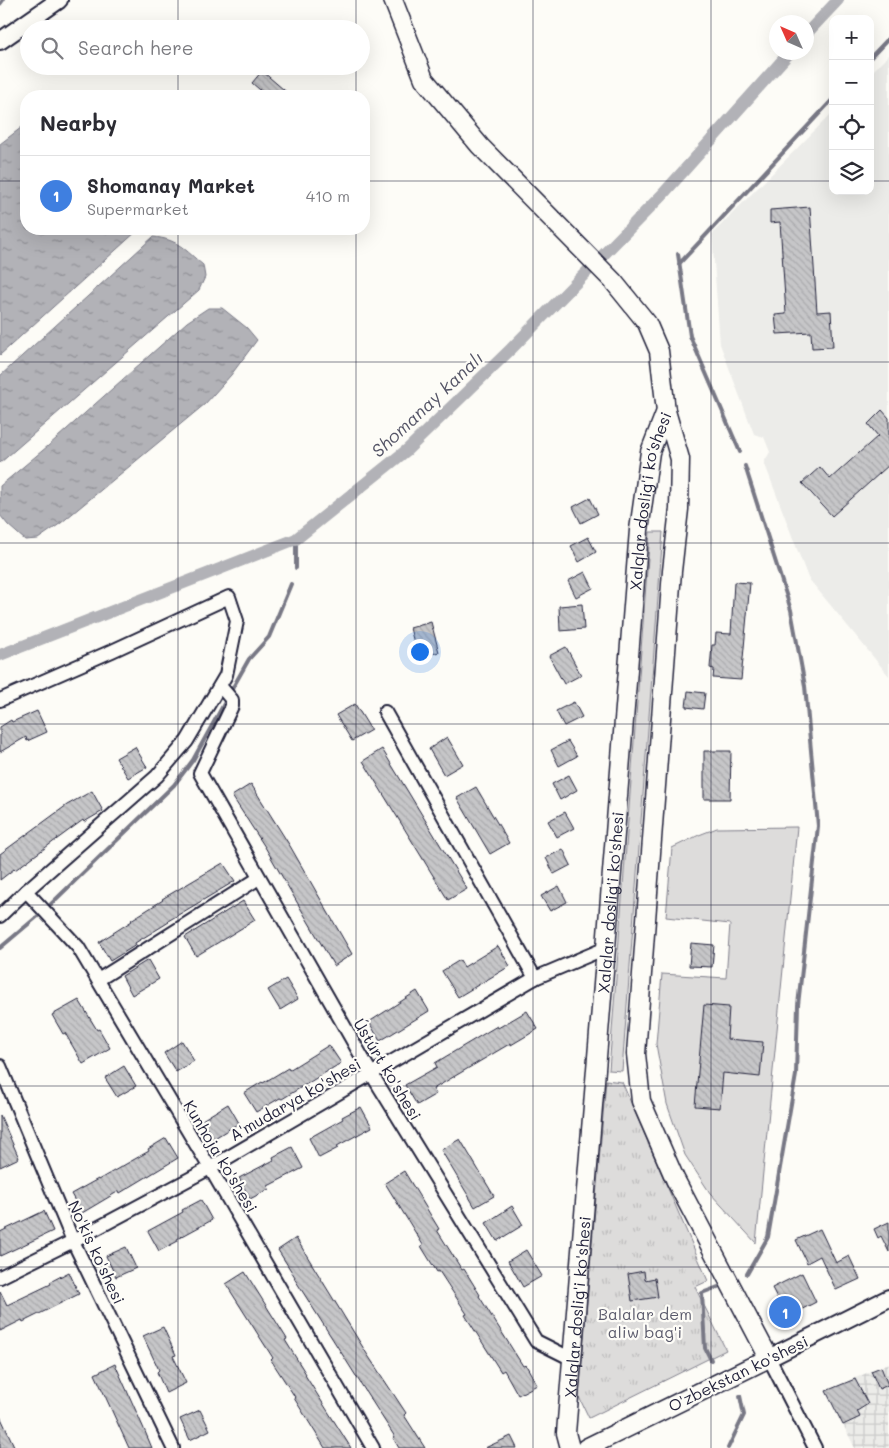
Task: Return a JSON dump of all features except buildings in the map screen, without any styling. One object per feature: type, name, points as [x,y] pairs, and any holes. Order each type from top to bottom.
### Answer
[{"type":"main road","points":[[393,0],[424,79],[480,146],[613,281],[647,322],[659,351],[666,411]]},
{"type":"main road","name":"Xalqlar doslig'i ko'shesi","points":[[570,1448],[566,1433],[639,530],[650,452],[666,411]]},
{"type":"main road","name":"Xalqlar doslig'i ko'shesi","points":[[666,411],[680,460],[679,509],[671,581],[636,1054],[641,1101],[675,1179],[769,1358]]},
{"type":"main road","name":"O'zbekstan ko'shesi","points":[[586,1448],[769,1358]]},
{"type":"street","points":[[30,20],[59,0]]},
{"type":"street","points":[[0,41],[20,27]]},
{"type":"street","points":[[0,700],[228,597],[237,621],[226,675],[187,741],[157,776],[0,916]]},
{"type":"street","name":"Ústúrt ko'shesi","points":[[220,686],[232,700],[232,706],[200,773],[370,1074],[536,1341],[572,1359]]},
{"type":"street","points":[[385,712],[535,978]]},
{"type":"street","points":[[98,980],[259,878]]},
{"type":"street","name":"Kunhoja ko'shesi","points":[[26,891],[78,947],[210,1168],[373,1448]]},
{"type":"street","name":"A'mudarya ko'shesi","points":[[0,1277],[73,1241],[210,1168],[535,978],[606,948]]},
{"type":"street","name":"No'kis ko'shesi","points":[[0,1066],[73,1241],[173,1448]]},
{"type":"street","name":"O'zbekstan ko'shesi","points":[[769,1358],[889,1298]]},
{"type":"street","points":[[769,1358],[815,1448]]},
{"type":"shaded area","points":[[889,55],[889,676],[808,578],[764,462],[770,452],[764,437],[754,434],[720,344],[712,234],[829,116],[829,195],[874,195],[874,70]]},
{"type":"shaded area","points":[[889,1363],[889,1448],[855,1448],[826,1391]]},
{"type":"green space","points":[[650,532],[663,532],[622,1071],[609,1070]]},
{"type":"green space","points":[[797,827],[756,1243],[710,1193],[685,1155],[667,1104],[656,1044],[662,974],[726,978],[730,924],[666,917],[672,848],[717,828]]},
{"type":"green space","name":"Balalar dem aliw bag'i","points":[[606,1080],[622,1082],[708,1281],[695,1287],[726,1350],[589,1418],[579,1397]]},
{"type":"water","points":[[20,129],[20,235],[133,235],[0,355],[0,144]]},
{"type":"water","points":[[153,237],[175,243],[203,265],[205,277],[199,290],[0,463],[0,376]]},
{"type":"water","points":[[208,308],[222,308],[247,328],[257,340],[231,375],[205,404],[61,523],[38,539],[25,540],[0,515],[0,486],[48,446],[187,322]]},
{"type":"waterway","points":[[0,4],[3,0]]},
{"type":"waterway","name":"Shomanay kanalı","points":[[814,26],[838,0]]},
{"type":"waterway","points":[[874,54],[889,38]]},
{"type":"waterway","name":"Shomanay kanalı","points":[[0,655],[296,539],[407,450],[511,349],[663,194],[783,60]]},
{"type":"waterway","points":[[679,264],[829,103]]},
{"type":"waterway","points":[[678,254],[690,336],[740,452]]},
{"type":"waterway","points":[[745,466],[791,610],[805,686],[818,826],[798,1005],[796,1075],[768,1237],[747,1274]]},
{"type":"waterway","points":[[296,539],[296,568]]},
{"type":"waterway","points":[[232,689],[249,659],[269,637],[291,584]]},
{"type":"waterway","points":[[51,904],[174,785],[193,760],[225,702]]},
{"type":"waterway","points":[[0,948],[38,916]]},
{"type":"waterway","points":[[711,1360],[705,1348],[702,1293],[718,1287]]},
{"type":"waterway","points":[[728,1448],[744,1415],[740,1396]]},
{"type":"place","name":"Shomanay Market","points":[[785,1312]]}]
